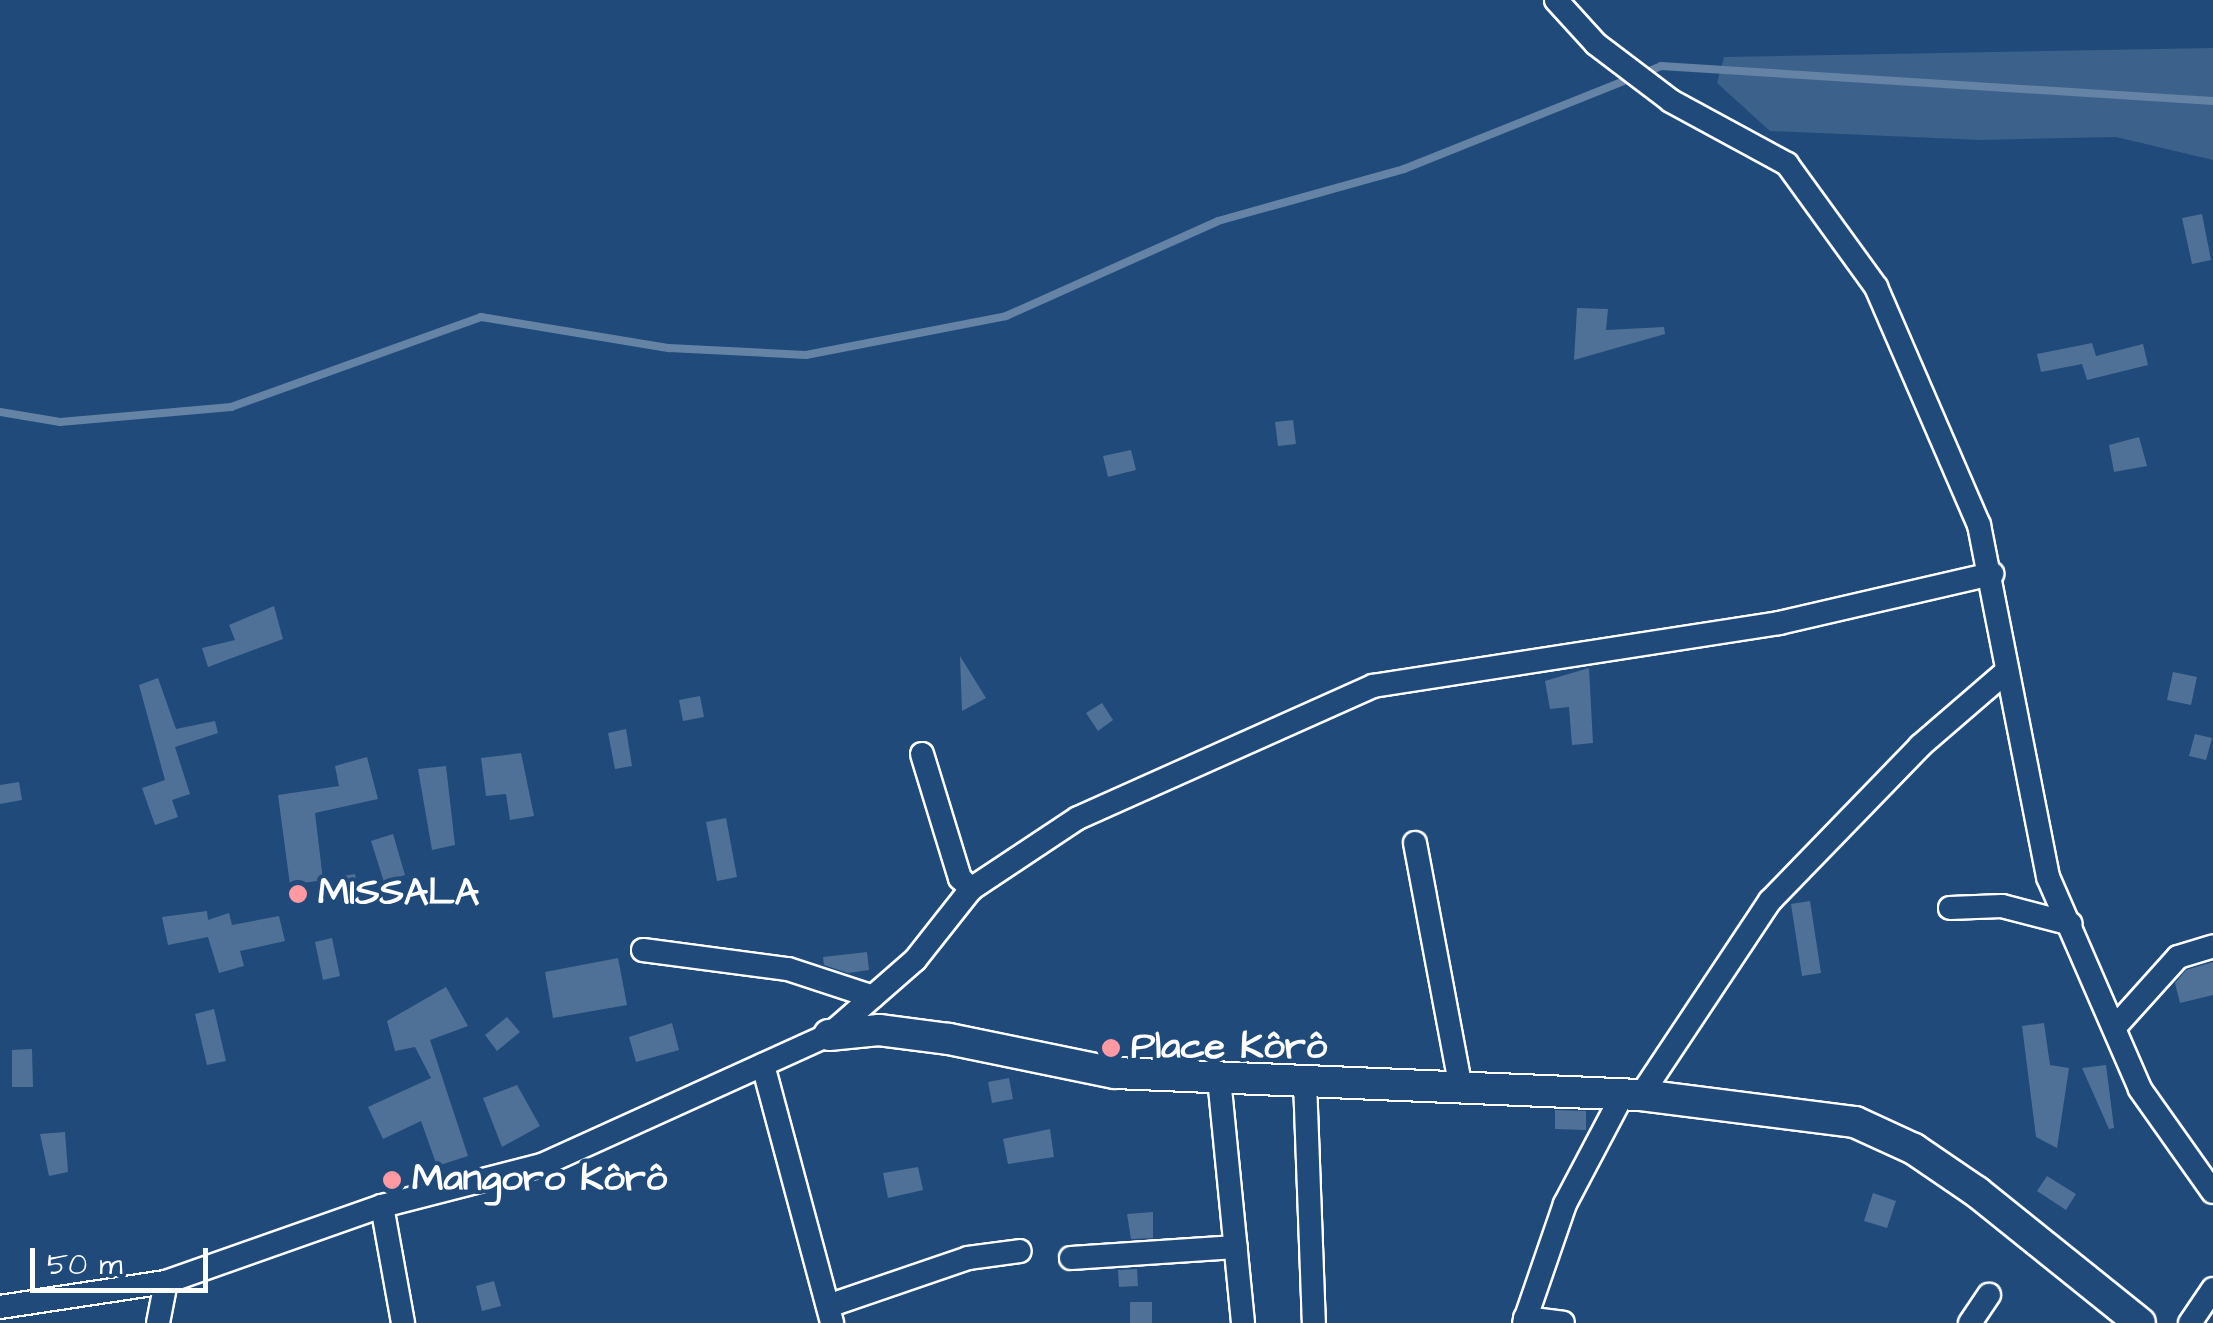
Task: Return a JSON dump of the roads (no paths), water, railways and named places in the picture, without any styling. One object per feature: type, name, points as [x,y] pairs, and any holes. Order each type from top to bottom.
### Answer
[{"type":"street","points":[[1556,0],[1596,44],[1671,101],[1787,164],[1876,288],[1978,526],[1992,574],[2048,878],[2140,1089],[2213,1192]]},
{"type":"street","points":[[829,1036],[930,944],[970,889],[1078,818],[1373,686],[1779,623],[1992,574]]},
{"type":"street","points":[[1563,1323],[1524,1320],[1565,1204],[1632,1095],[1770,902],[1920,746],[2007,671]]},
{"type":"street","points":[[922,754],[960,878],[970,889]]},
{"type":"street","points":[[1415,844],[1461,1088]]},
{"type":"street","points":[[1950,908],[2002,906],[2071,924]]},
{"type":"street","points":[[2114,1027],[2178,957],[2213,946]]},
{"type":"street","points":[[643,950],[788,969],[873,998]]},
{"type":"street","points":[[0,1307],[166,1282],[382,1206],[542,1165],[829,1036],[880,1030],[1115,1073],[1632,1095],[1856,1122],[1882,1132],[1978,1192],[2140,1323]]},
{"type":"street","points":[[763,1065],[830,1314],[968,1258],[1020,1251]]},
{"type":"street","points":[[1219,1078],[1244,1323]]},
{"type":"street","points":[[1304,1081],[1314,1323]]},
{"type":"street","points":[[382,1206],[403,1323]]},
{"type":"street","points":[[1071,1258],[1236,1247]]},
{"type":"street","points":[[158,1323],[166,1282]]},
{"type":"street","points":[[2190,1323],[2213,1289]]},
{"type":"street","points":[[1970,1323],[1989,1294]]},
{"type":"waterway","points":[[0,412],[60,422],[231,407],[481,317],[669,348],[806,355],[1006,316],[1218,221],[1404,169],[1661,66],[2213,101]]},
{"type":"place","name":"MISSALA","points":[[298,894]]},
{"type":"place","name":"Place Kôrô","points":[[1111,1048]]},
{"type":"place","name":"Mangoro Kôrô","points":[[392,1180]]}]
